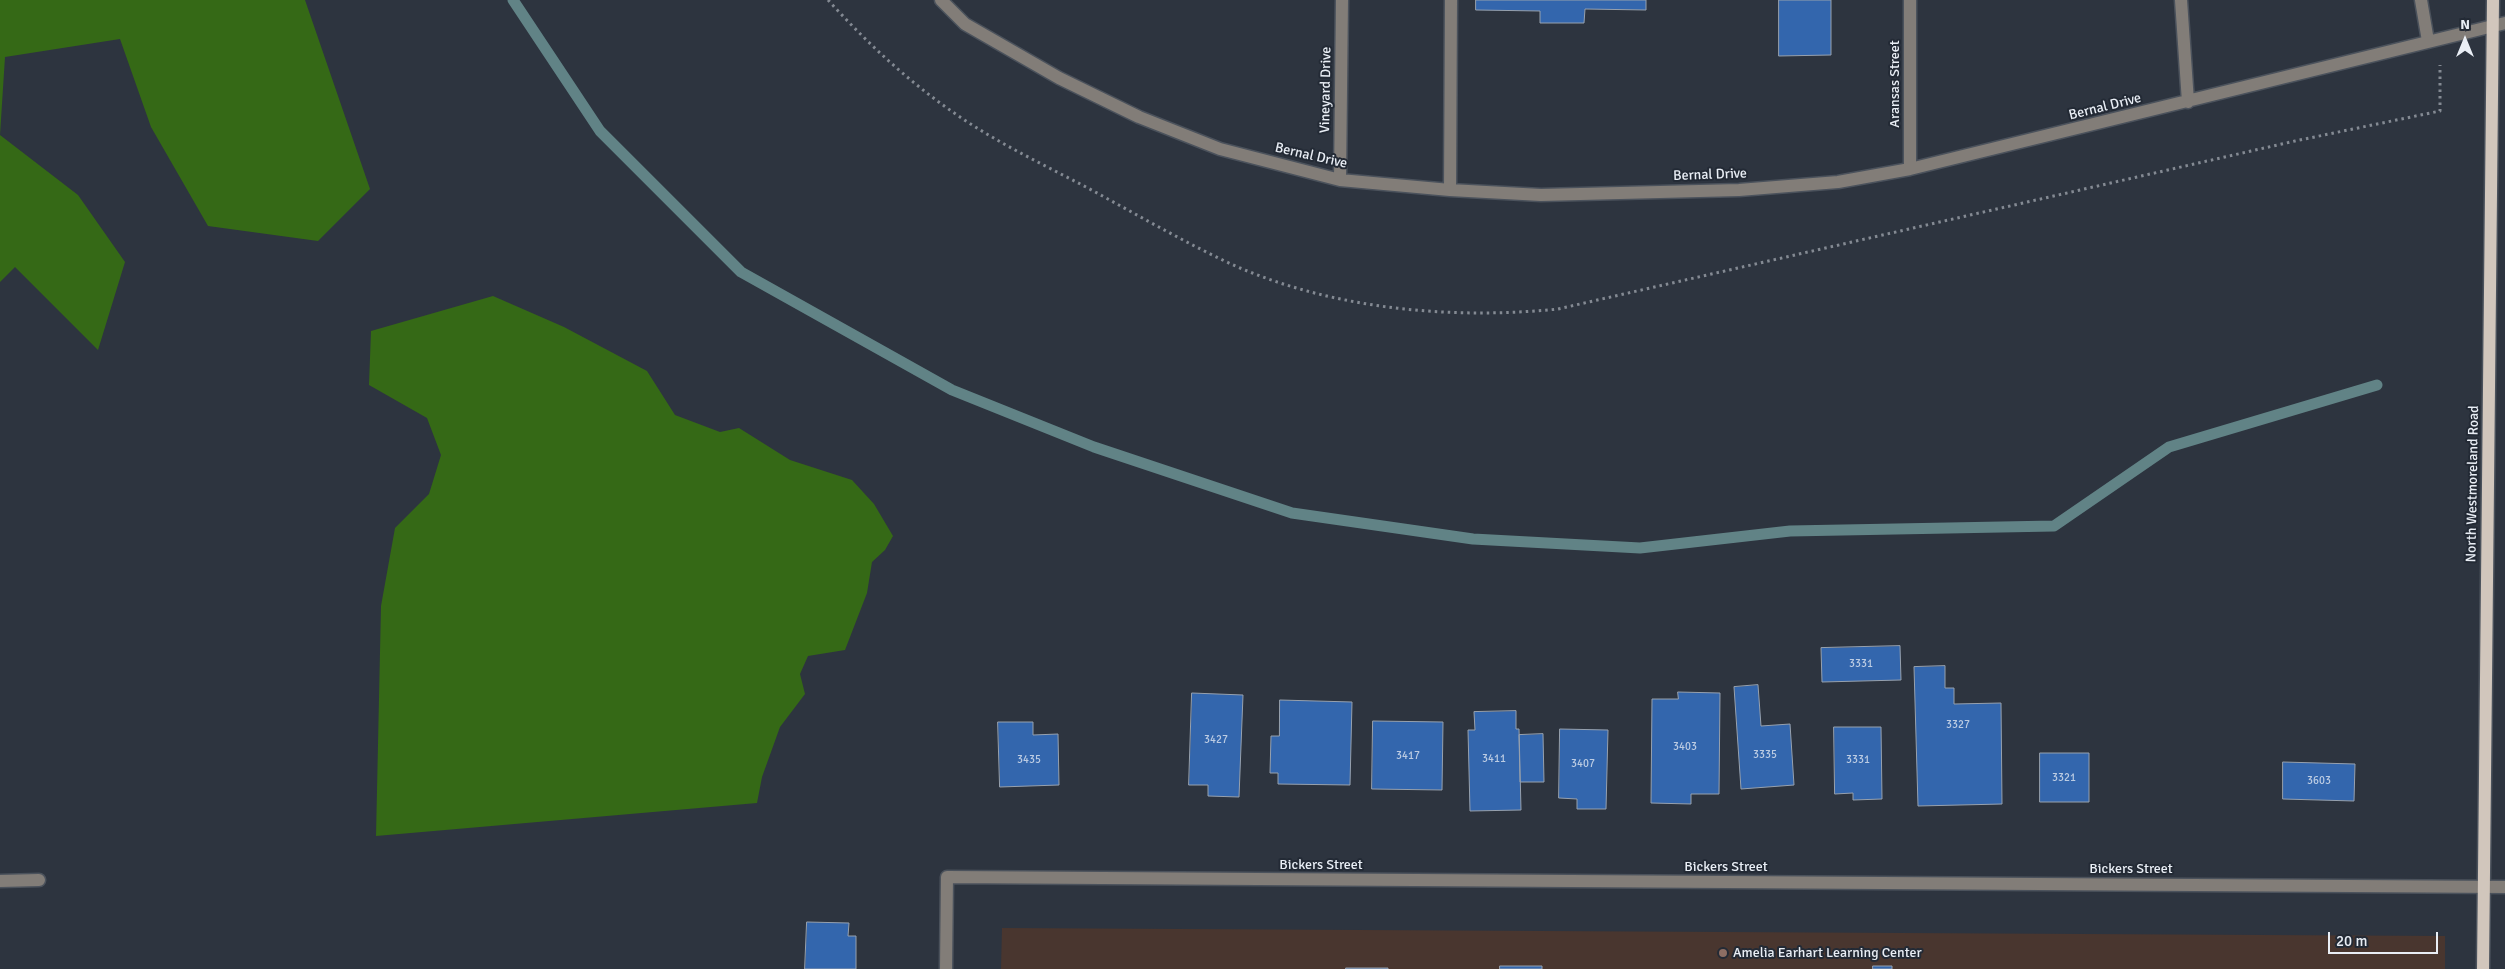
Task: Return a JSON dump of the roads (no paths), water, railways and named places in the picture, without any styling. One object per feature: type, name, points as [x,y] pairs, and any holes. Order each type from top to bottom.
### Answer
[{"type":"main road","name":"North Westmoreland Road","points":[[2483,969],[2499,24],[2493,0]]},
{"type":"street","name":"Bernal Drive","points":[[941,0],[965,24],[1059,78],[1139,117],[1220,149],[1340,180],[1450,190],[1541,195],[1738,190],[1838,182],[1910,169],[2499,24]]},
{"type":"street","name":"Vineyard Drive","points":[[1340,180],[1342,0]]},
{"type":"street","points":[[1450,190],[1451,0]]},
{"type":"street","name":"Aransas Street","points":[[1910,0],[1910,169]]},
{"type":"street","points":[[2181,0],[2188,102]]},
{"type":"street","points":[[2421,0],[2428,41]]},
{"type":"street","name":"Bickers Street","points":[[946,969],[947,877],[2505,888]]},
{"type":"street","points":[[0,881],[39,880]]},
{"type":"waterway","points":[[513,0],[600,131],[741,272],[952,390],[1094,447],[1292,513],[1473,539],[1640,548],[1790,531],[2054,526],[2169,447],[2377,385]]},
{"type":"place","name":"Amelia Earhart Learning Center","points":[[1723,953]]}]
